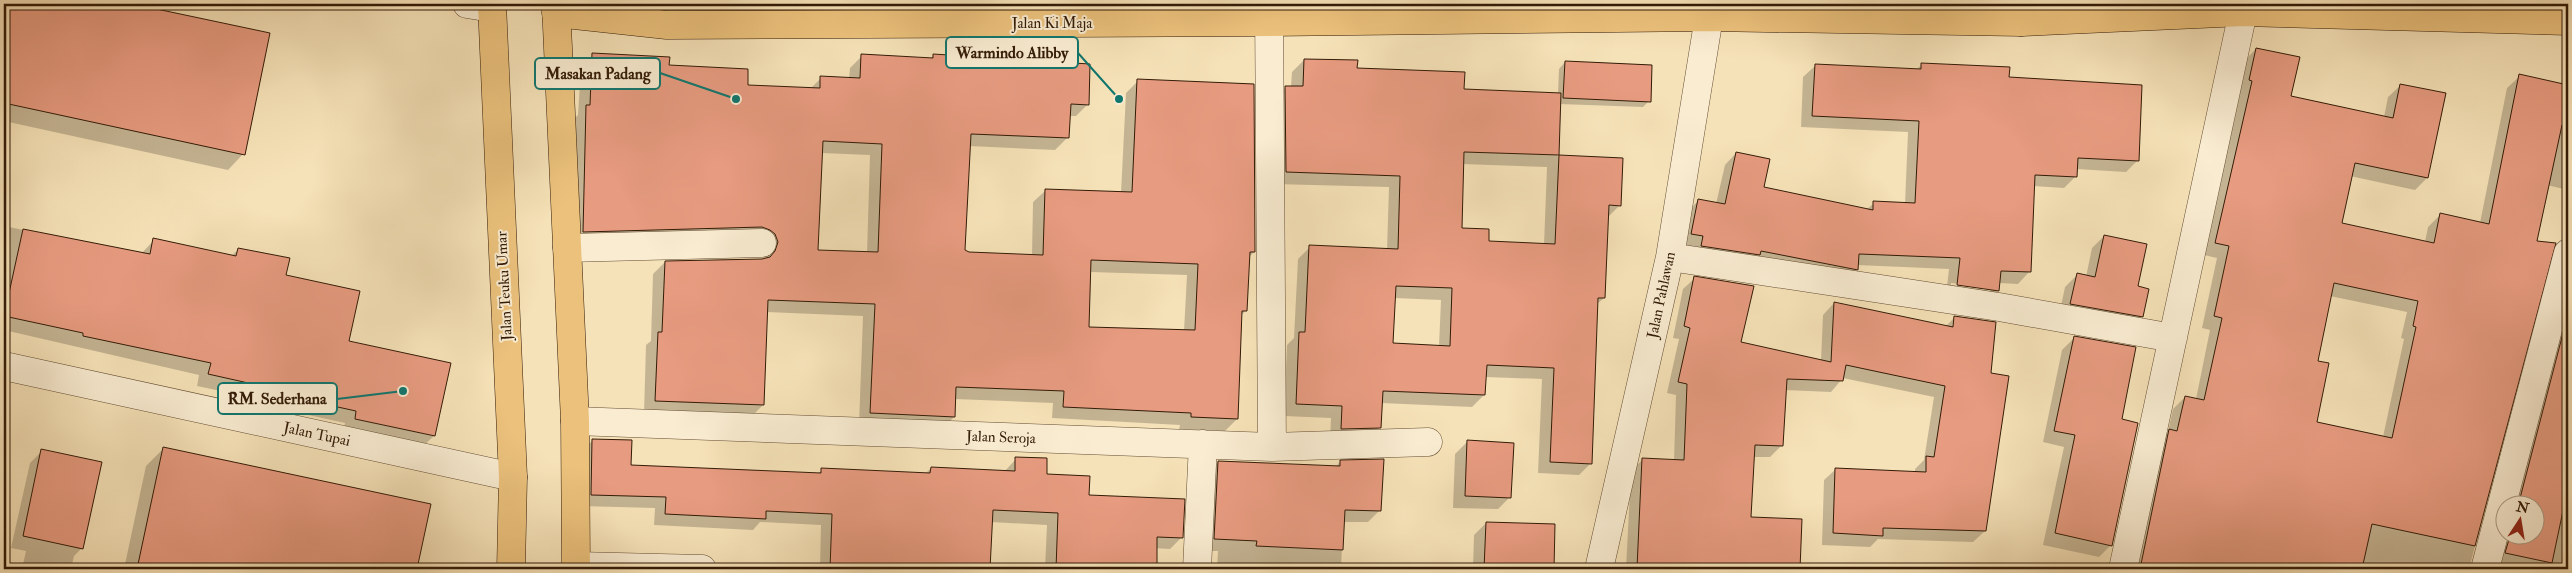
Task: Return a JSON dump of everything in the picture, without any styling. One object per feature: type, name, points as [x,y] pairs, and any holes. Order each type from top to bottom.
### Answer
[{"type":"main road","name":"Jalan Teuku Umar","points":[[484,5],[512,477],[511,569]]},
{"type":"main road","name":"Jalan Ki Maja","points":[[556,8],[667,25],[1060,14],[1709,10],[2021,13],[2523,12],[2568,21]]},
{"type":"main road","points":[[556,8],[575,421],[576,568]]},
{"type":"street","name":"Jalan Pahlawan","points":[[1599,569],[1670,257],[1709,10]]},
{"type":"street","points":[[2123,569],[2243,12]]},
{"type":"street","points":[[1269,13],[1272,447]]},
{"type":"street","points":[[567,248],[762,243]]},
{"type":"street","points":[[2485,569],[2568,252]]},
{"type":"street","points":[[1670,257],[1999,307],[2173,338]]},
{"type":"street","name":"Jalan Tupai","points":[[4,366],[512,477]]},
{"type":"street","name":"Jalan Seroja","points":[[575,421],[1272,447],[1428,442]]},
{"type":"street","points":[[1197,569],[1203,444]]},
{"type":"street","points":[[576,568],[702,569]]},
{"type":"building","points":[[4,4],[133,4],[270,33],[245,155],[4,103]]},
{"type":"building","points":[[2256,48],[2300,57],[2291,96],[2393,118],[2400,84],[2446,93],[2428,178],[2355,163],[2342,223],[2434,243],[2440,213],[2489,224],[2519,74],[2568,85],[2568,126],[2562,125],[2537,241],[2556,243],[2475,546],[2372,524],[2362,569],[2140,569],[2169,429],[2177,431],[2185,396],[2204,400],[2222,318],[2214,316],[2229,246],[2215,243],[2252,81],[2249,80]],"holes":[[[2334,283],[2418,301],[2413,326],[2416,327],[2392,438],[2317,422],[2329,363],[2318,361]]]},
{"type":"building","points":[[592,53],[670,57],[669,65],[748,69],[748,85],[820,88],[820,76],[860,78],[861,54],[933,58],[933,54],[980,57],[979,65],[1056,68],[1057,62],[1090,64],[1089,105],[1071,104],[1069,138],[971,134],[965,250],[969,252],[1043,255],[1045,189],[1132,192],[1137,79],[1254,84],[1255,252],[1250,252],[1247,311],[1242,311],[1238,419],[1191,417],[1191,413],[1063,407],[1064,391],[956,387],[955,417],[870,413],[875,304],[768,300],[764,405],[655,401],[658,332],[662,332],[665,261],[762,259],[770,257],[775,251],[778,242],[775,234],[762,227],[583,232],[586,105],[590,105]],"holes":[[[823,141],[882,144],[878,252],[818,250]],[[1091,260],[1198,264],[1195,330],[1089,327]]]},
{"type":"building","points":[[1304,59],[1358,60],[1357,68],[1465,72],[1464,89],[1561,93],[1559,155],[1623,158],[1621,206],[1609,205],[1605,298],[1598,298],[1592,464],[1550,462],[1554,368],[1487,365],[1485,395],[1383,391],[1381,428],[1341,429],[1342,406],[1296,404],[1299,332],[1305,332],[1309,245],[1398,249],[1400,176],[1286,172],[1285,86],[1303,86]],"holes":[[[1464,152],[1559,155],[1555,244],[1489,241],[1489,229],[1462,228]],[[1396,286],[1452,288],[1450,346],[1393,343]]]},
{"type":"building","points":[[1565,61],[1652,65],[1651,102],[1563,98]]},
{"type":"building","points":[[1921,63],[2010,67],[2009,77],[2142,85],[2139,161],[2078,158],[2077,177],[2035,175],[2031,272],[2001,271],[1999,291],[1957,285],[1960,258],[1859,254],[1858,270],[1761,251],[1760,255],[1701,246],[1703,236],[1691,234],[1698,199],[1725,204],[1736,152],[1770,159],[1764,187],[1873,210],[1873,201],[1915,203],[1919,121],[1812,116],[1815,64],[1921,69]]},
{"type":"building","points":[[23,229],[150,254],[153,238],[236,256],[238,248],[290,258],[286,275],[360,291],[349,341],[451,363],[435,436],[355,419],[356,411],[283,395],[284,391],[208,374],[211,363],[83,336],[83,333],[4,316]]},
{"type":"building","points":[[2104,235],[2147,244],[2138,286],[2149,289],[2143,317],[2070,304],[2077,273],[2095,277]]},
{"type":"building","points":[[1694,276],[1754,286],[1741,342],[1831,362],[1834,302],[1953,327],[1954,316],[1996,322],[1991,373],[2009,376],[1986,531],[1883,528],[1883,536],[1833,533],[1835,468],[1926,472],[1926,456],[1934,457],[1945,386],[1846,365],[1843,381],[1787,379],[1783,446],[1755,445],[1751,517],[1802,519],[1800,569],[1637,568],[1642,458],[1684,460],[1687,384],[1678,382],[1690,328],[1684,326]]},
{"type":"building","points":[[2568,314],[2568,487],[2552,563],[2505,553],[2507,546],[2544,546],[2544,496],[2521,496]]},
{"type":"building","points":[[2074,336],[2136,347],[2122,419],[2138,423],[2112,546],[2055,533],[2075,435],[2054,431]]},
{"type":"building","points":[[592,439],[632,440],[631,465],[821,473],[821,468],[930,473],[931,467],[1015,471],[1015,457],[1047,458],[1047,474],[1090,476],[1089,495],[1185,499],[1183,538],[1157,537],[1157,569],[1056,569],[1058,513],[993,510],[990,569],[830,569],[832,514],[766,511],[766,519],[665,514],[666,497],[591,495]]},
{"type":"building","points":[[1467,440],[1514,443],[1511,498],[1465,496]]},
{"type":"building","points":[[163,447],[431,504],[417,569],[137,569]]},
{"type":"building","points":[[41,449],[102,462],[83,549],[23,536]]},
{"type":"building","points":[[1384,459],[1381,511],[1345,510],[1343,550],[1256,546],[1257,541],[1214,539],[1218,461],[1340,466],[1340,460]]},
{"type":"building","points":[[1486,522],[1555,524],[1554,569],[1484,569]]},
{"type":"place","name":"Masakan Padang","points":[[736,99]]},
{"type":"place","name":"Warmindo Alibby","points":[[1119,99]]},
{"type":"place","name":"RM. Sederhana","points":[[403,391]]}]
